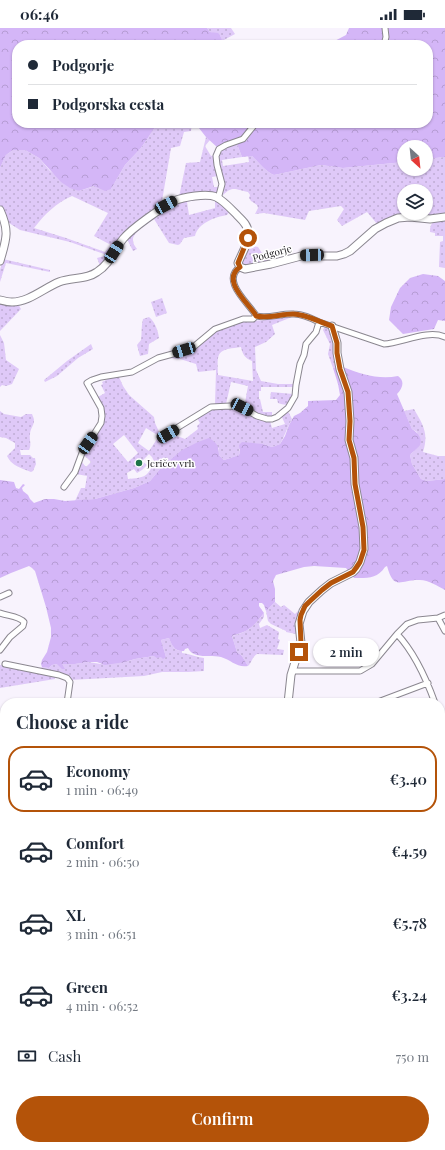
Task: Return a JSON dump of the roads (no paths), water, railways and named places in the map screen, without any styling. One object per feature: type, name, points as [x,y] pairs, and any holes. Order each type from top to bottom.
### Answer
[{"type":"street","points":[[385,28],[385,40]]},
{"type":"street","points":[[0,300],[12,302],[23,300],[61,282],[89,276],[97,272],[106,265],[123,238],[166,205],[177,200],[190,197],[208,196],[218,199],[222,184],[216,156],[219,150],[226,145],[243,139],[252,128]]},
{"type":"street","name":"Podgorje","points":[[218,199],[246,224],[248,238],[238,263],[240,267],[245,269],[301,256],[336,256],[344,254],[350,251],[375,229],[398,218],[410,217],[430,219],[445,217]]},
{"type":"street","points":[[0,210],[5,223],[7,237],[0,261]]},
{"type":"street","points":[[240,267],[233,275],[234,284],[238,292],[256,316]]},
{"type":"street","points":[[64,487],[75,472],[82,453],[101,423],[101,408],[87,383],[101,377],[132,372],[158,358],[192,349],[215,329],[242,319],[253,319],[256,316],[269,318],[294,314],[301,315],[384,344],[429,335],[440,335],[445,337]]},
{"type":"street","points":[[168,434],[211,408],[230,406],[242,407],[257,416],[267,419],[277,417],[288,408],[295,396],[300,364],[304,355],[306,344],[316,332],[319,322]]},
{"type":"street","points":[[289,698],[293,671],[301,643],[299,624],[303,611],[309,602],[322,590],[331,583],[353,572],[360,562],[364,550],[363,527],[355,484],[354,458],[349,440],[350,421],[348,392],[340,369],[337,343],[332,326]]},
{"type":"street","points":[[0,597],[9,593]]},
{"type":"street","points":[[0,613],[19,618],[24,622],[23,626],[10,637],[0,650]]},
{"type":"street","points":[[293,671],[360,671],[372,664],[407,624],[422,619],[438,618],[445,615]]},
{"type":"street","points":[[438,618],[445,631]]},
{"type":"street","points":[[397,634],[408,648],[428,683],[433,698]]},
{"type":"street","points":[[5,664],[60,675],[67,678],[70,682],[68,698]]},
{"type":"street","points":[[388,698],[428,683]]},
{"type":"place","name":"Jeričev vrh","points":[[139,463]]}]
